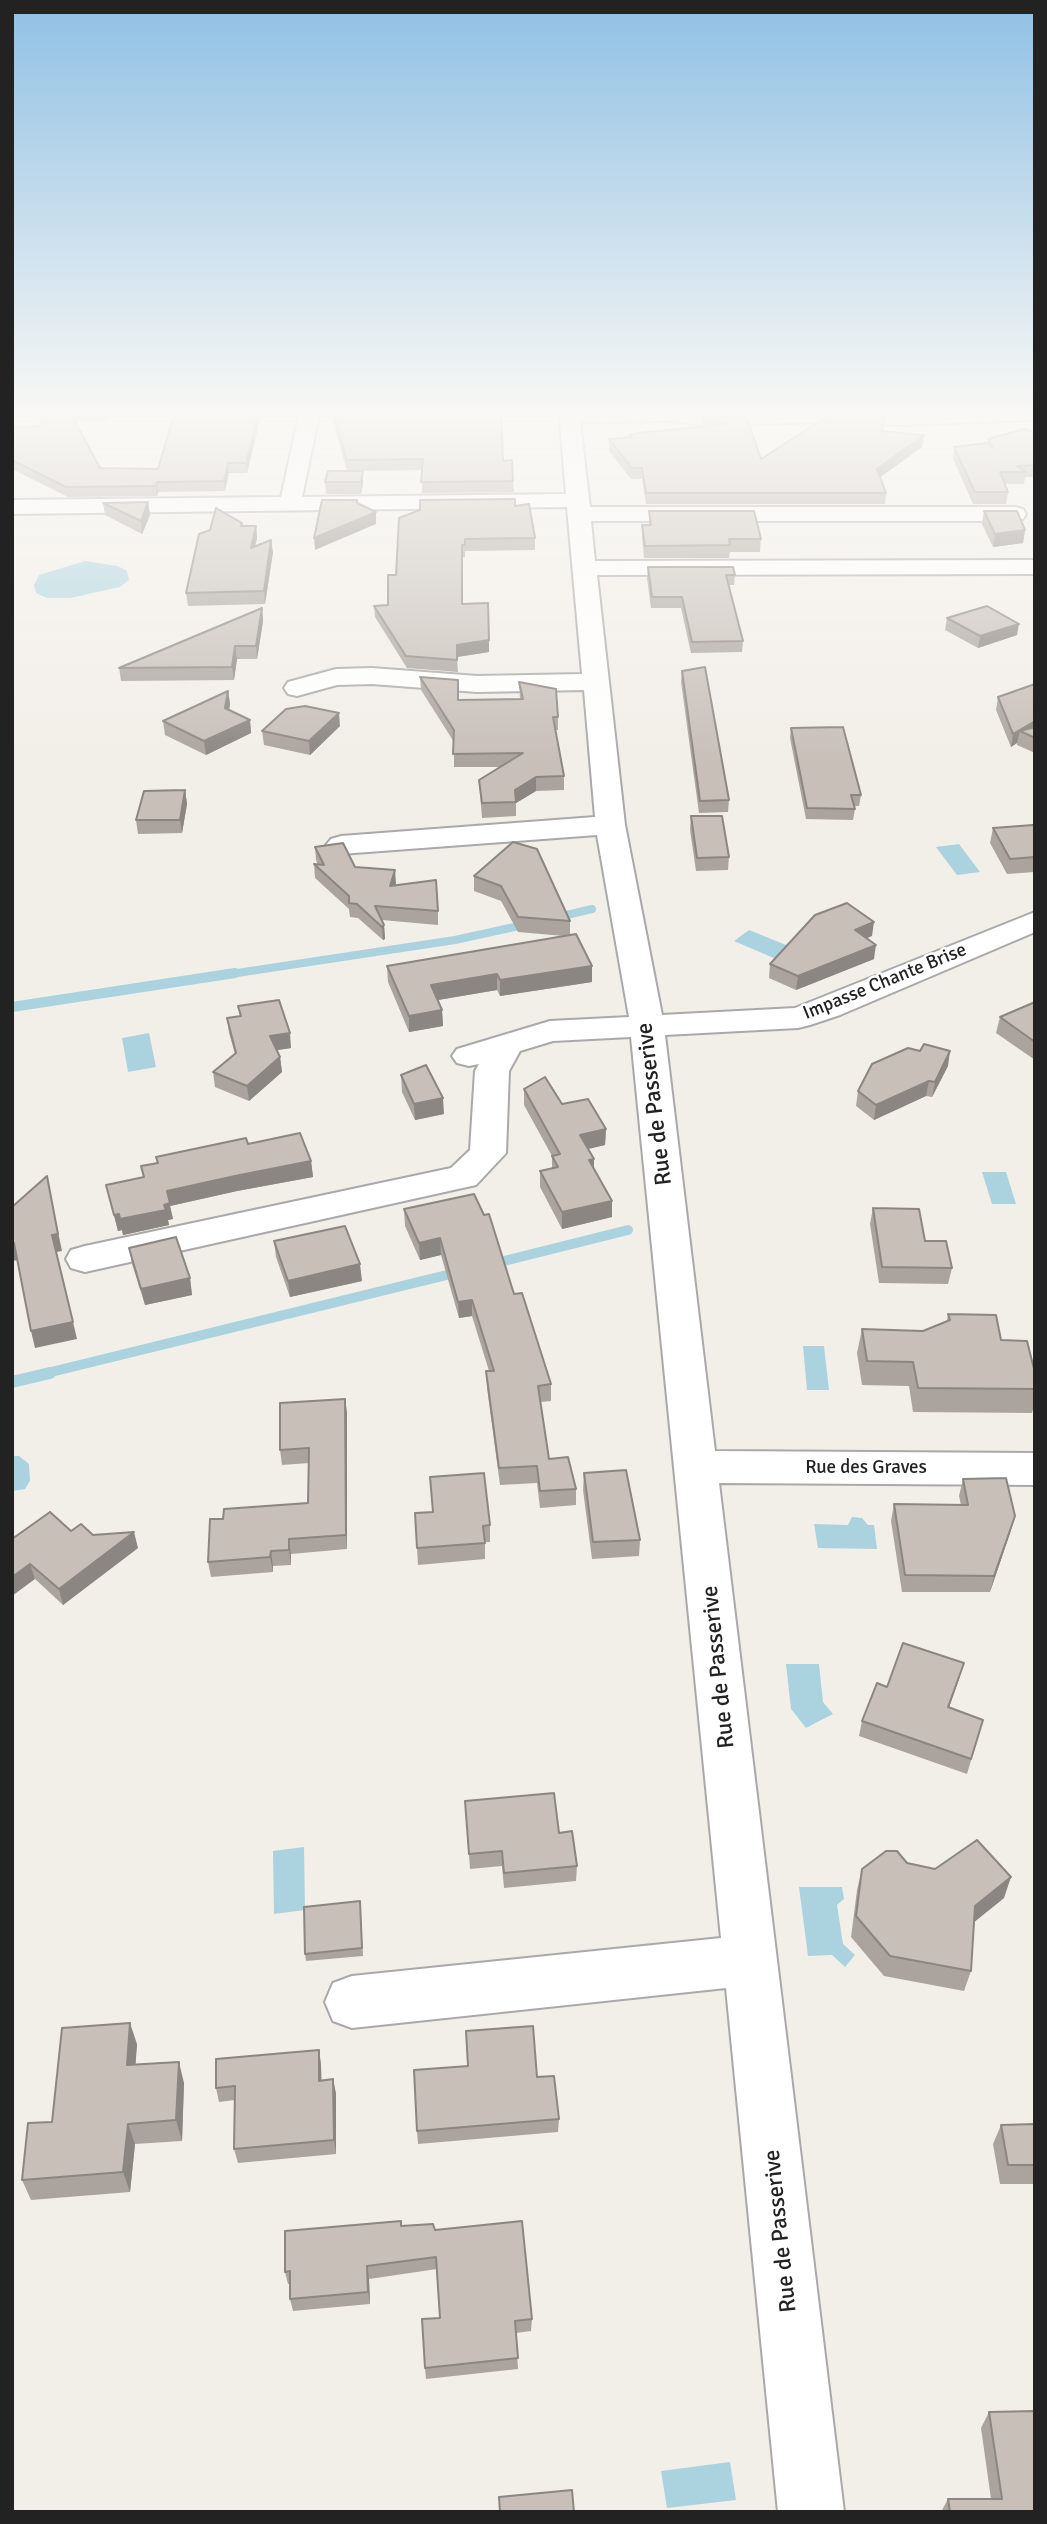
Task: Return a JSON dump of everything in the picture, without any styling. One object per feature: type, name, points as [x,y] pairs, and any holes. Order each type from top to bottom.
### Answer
[{"type":"street","name":"Rue de Passerive","points":[[582,529],[610,825],[647,1025],[811,2512]]},
{"type":"street","points":[[585,568],[1035,567]]},
{"type":"street","points":[[297,688],[336,677],[372,676],[477,684],[597,682]]},
{"type":"street","points":[[341,845],[610,825]]},
{"type":"street","name":"Impasse Chante Brise","points":[[469,1056],[550,1031],[798,1018],[828,1008],[1035,921]]},
{"type":"street","points":[[85,1259],[463,1177],[488,1153],[492,1071],[506,1046]]},
{"type":"street","name":"Rue des Graves","points":[[697,1467],[1035,1469]]},
{"type":"street","points":[[352,2002],[751,1960]]},
{"type":"water","points":[[85,561],[118,566],[127,571],[129,580],[120,587],[70,598],[47,598],[36,593],[34,585],[39,575]]},
{"type":"water","points":[[959,844],[980,872],[957,875],[936,847]]},
{"type":"water","points":[[749,930],[791,947],[776,959],[734,941]]},
{"type":"water","points":[[149,1033],[156,1067],[128,1072],[122,1038]]},
{"type":"water","points":[[982,1172],[1006,1172],[1016,1204],[992,1204]]},
{"type":"water","points":[[803,1346],[824,1346],[829,1390],[807,1390]]},
{"type":"water","points":[[12,1456],[19,1456],[29,1464],[30,1481],[25,1489],[12,1491]]},
{"type":"water","points":[[852,1517],[862,1518],[868,1525],[874,1525],[877,1549],[818,1548],[814,1524],[848,1525]]},
{"type":"water","points":[[786,1664],[819,1664],[823,1702],[833,1714],[806,1728],[791,1709]]},
{"type":"water","points":[[304,1847],[305,1910],[274,1914],[273,1851]]},
{"type":"water","points":[[799,1887],[842,1887],[844,1899],[837,1905],[843,1944],[855,1955],[845,1967],[832,1955],[808,1956]]},
{"type":"water","points":[[730,2462],[736,2500],[667,2508],[661,2471]]},
{"type":"building","points":[[255,529],[251,548],[271,540],[264,591],[186,593],[199,534],[210,530]]},
{"type":"building","points":[[316,529],[336,529],[314,538]]},
{"type":"building","points":[[398,529],[533,529],[535,538],[465,539],[465,545],[462,545],[462,604],[488,603],[489,640],[457,645],[457,660],[406,656],[374,606],[388,605],[388,575],[396,575]]},
{"type":"building","points":[[643,529],[758,529],[761,539],[729,539],[730,545],[645,546]]},
{"type":"building","points":[[993,529],[1025,530],[995,534]]},
{"type":"building","points":[[648,567],[733,567],[735,575],[726,575],[743,641],[692,642],[682,597],[652,597]]},
{"type":"building","points":[[987,606],[1019,624],[980,636],[947,618]]},
{"type":"building","points":[[262,608],[256,646],[235,646],[232,667],[119,668]]},
{"type":"building","points":[[705,667],[729,800],[700,801],[682,671]]},
{"type":"building","points":[[420,677],[458,680],[458,700],[523,699],[519,682],[556,689],[558,717],[553,717],[564,776],[536,777],[515,790],[516,802],[482,803],[479,780],[523,753],[453,754],[454,730]]},
{"type":"building","points":[[1035,684],[1035,721],[1013,734],[998,697]]},
{"type":"building","points":[[228,691],[225,708],[250,720],[204,741],[163,721]]},
{"type":"building","points":[[305,706],[339,713],[309,741],[262,731],[286,709]]},
{"type":"building","points":[[843,727],[861,795],[851,795],[855,809],[807,808],[791,728]]},
{"type":"building","points":[[1035,727],[1035,738],[1020,731]]},
{"type":"building","points":[[185,790],[180,820],[136,820],[144,791]]},
{"type":"building","points":[[691,816],[722,816],[729,857],[697,858]]},
{"type":"building","points":[[1033,825],[1035,857],[1010,859],[993,828]]},
{"type":"building","points":[[513,842],[537,849],[570,921],[518,917],[501,886],[474,876]]},
{"type":"building","points":[[343,843],[355,867],[395,870],[390,886],[436,880],[438,911],[375,906],[384,925],[382,927],[357,904],[349,903],[349,896],[314,864],[324,865],[315,847]]},
{"type":"building","points":[[847,903],[874,922],[855,930],[876,945],[798,976],[770,964],[815,915]]},
{"type":"building","points":[[576,934],[592,966],[500,980],[497,974],[431,985],[442,1010],[409,1016],[387,966]]},
{"type":"building","points":[[279,1000],[290,1033],[270,1036],[280,1057],[247,1086],[213,1072],[236,1053],[227,1018],[241,1016],[238,1006]]},
{"type":"building","points":[[1035,1002],[1035,1042],[1000,1017]]},
{"type":"building","points":[[924,1044],[950,1051],[935,1082],[929,1081],[876,1105],[858,1091],[872,1064],[908,1048],[920,1051]]},
{"type":"building","points":[[426,1065],[443,1098],[414,1104],[401,1075]]},
{"type":"building","points":[[545,1077],[562,1104],[588,1099],[606,1129],[580,1135],[594,1159],[589,1160],[612,1201],[562,1212],[540,1171],[558,1167],[552,1156],[560,1154],[524,1089]]},
{"type":"building","points":[[300,1133],[311,1161],[167,1191],[170,1203],[164,1205],[166,1210],[120,1219],[119,1214],[114,1215],[106,1185],[144,1177],[141,1166],[158,1163],[156,1157],[246,1138],[248,1144]]},
{"type":"building","points":[[47,1176],[58,1234],[52,1235],[73,1322],[31,1331],[14,1243],[12,1244],[12,1207]]},
{"type":"building","points":[[474,1194],[484,1215],[489,1214],[514,1294],[522,1293],[551,1384],[538,1386],[549,1459],[568,1457],[576,1489],[540,1491],[537,1466],[499,1468],[486,1371],[494,1371],[472,1300],[458,1302],[440,1238],[419,1243],[404,1209]]},
{"type":"building","points":[[873,1208],[919,1209],[925,1241],[946,1241],[952,1268],[882,1267]]},
{"type":"building","points":[[345,1226],[360,1264],[288,1281],[274,1241]]},
{"type":"building","points":[[176,1237],[190,1278],[141,1289],[129,1248]]},
{"type":"building","points":[[948,1314],[996,1315],[1001,1340],[1027,1341],[1035,1373],[1035,1389],[918,1388],[913,1362],[867,1361],[862,1329],[923,1331],[950,1320]]},
{"type":"building","points":[[345,1399],[346,1535],[289,1539],[289,1550],[271,1551],[270,1557],[208,1562],[210,1519],[223,1519],[224,1509],[308,1503],[309,1448],[280,1450],[280,1403]]},
{"type":"building","points":[[626,1470],[640,1540],[593,1542],[584,1473]]},
{"type":"building","points":[[484,1473],[490,1525],[483,1526],[485,1543],[417,1548],[415,1513],[433,1512],[430,1477]]},
{"type":"building","points":[[1006,1478],[1015,1516],[994,1576],[905,1575],[894,1504],[968,1505],[963,1479]]},
{"type":"building","points":[[50,1512],[71,1531],[81,1524],[93,1535],[134,1532],[59,1589],[30,1564],[12,1577],[12,1539]]},
{"type":"building","points":[[903,1643],[964,1663],[948,1707],[983,1720],[971,1759],[862,1721],[877,1683],[887,1687]]},
{"type":"building","points":[[554,1793],[559,1833],[572,1831],[577,1866],[504,1873],[502,1851],[469,1854],[465,1801]]},
{"type":"building","points":[[977,1840],[1011,1877],[975,1906],[971,1971],[890,1956],[856,1916],[862,1869],[886,1851],[897,1851],[907,1863],[935,1869]]},
{"type":"building","points":[[360,1901],[362,1948],[305,1954],[304,1907]]},
{"type":"building","points":[[130,2023],[127,2065],[179,2062],[176,2120],[128,2124],[123,2172],[22,2180],[28,2123],[52,2122],[62,2028]]},
{"type":"building","points":[[533,2026],[537,2077],[554,2076],[559,2119],[417,2131],[414,2070],[468,2066],[466,2031]]},
{"type":"building","points":[[319,2050],[319,2081],[333,2079],[334,2140],[234,2149],[235,2086],[216,2088],[216,2059]]},
{"type":"building","points":[[1035,2124],[1035,2165],[1008,2165],[1001,2125]]},
{"type":"building","points":[[401,2221],[401,2226],[433,2224],[435,2230],[522,2221],[532,2319],[515,2321],[518,2358],[425,2368],[422,2319],[440,2318],[436,2257],[367,2266],[368,2292],[290,2299],[290,2271],[285,2272],[285,2231]]},
{"type":"building","points":[[1035,2411],[1035,2512],[950,2512],[948,2499],[1002,2499],[989,2412]]},
{"type":"building","points":[[572,2490],[574,2512],[500,2512],[499,2497]]},
{"type":"waterway","points":[[554,918],[592,909]]},
{"type":"waterway","points":[[224,975],[455,940],[528,924]]},
{"type":"waterway","points":[[12,1007],[235,973]]},
{"type":"waterway","points":[[492,1264],[628,1230]]},
{"type":"waterway","points":[[43,1374],[459,1272]]},
{"type":"waterway","points":[[12,1382],[50,1373]]}]
